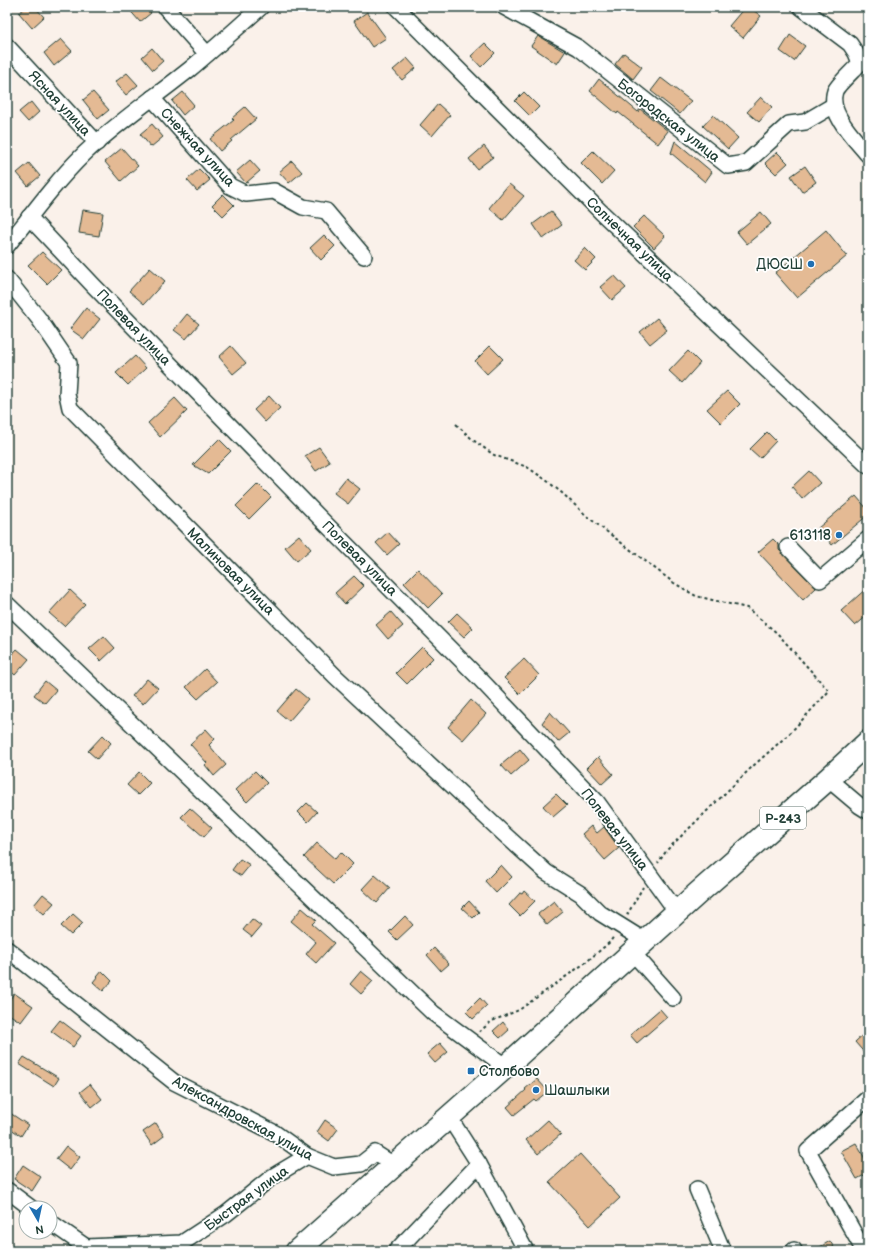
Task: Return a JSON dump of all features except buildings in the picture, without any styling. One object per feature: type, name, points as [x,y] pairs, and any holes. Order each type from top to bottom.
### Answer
[{"type":"highway","name":"Р-243","points":[[297,1251],[506,1067],[868,742]]},
{"type":"street","points":[[165,7],[207,54]]},
{"type":"street","points":[[7,246],[64,175],[86,152],[207,54],[261,7]]},
{"type":"street","name":"Солнечная улица","points":[[396,7],[601,212],[868,466]]},
{"type":"street","name":"Богородская улица","points":[[504,7],[579,48],[728,166],[746,163],[789,124],[805,122],[834,105]]},
{"type":"street","points":[[801,7],[850,44],[864,62],[836,90],[833,100],[836,112],[844,125],[868,155]]},
{"type":"street","name":"Ясная улица","points":[[7,46],[97,143]]},
{"type":"street","name":"Снежная улица","points":[[152,98],[230,186],[246,194],[274,191],[303,207],[326,211],[364,256]]},
{"type":"street","name":"Полевая улица","points":[[29,217],[93,285],[318,516],[480,679],[597,802],[677,912]]},
{"type":"street","name":"Малиновая улица","points":[[7,279],[39,319],[69,363],[67,394],[70,408],[335,676],[546,872],[581,894],[600,913],[621,926],[639,947],[673,998]]},
{"type":"street","points":[[788,547],[820,580],[868,539]]},
{"type":"street","points":[[7,604],[433,1013],[506,1067]]},
{"type":"street","points":[[828,779],[868,811]]},
{"type":"street","name":"Александровская улица","points":[[7,949],[174,1082],[275,1133],[307,1156],[334,1167],[361,1164],[375,1153],[394,1165]]},
{"type":"street","points":[[864,1251],[808,1151],[868,1098]]},
{"type":"street","points":[[449,1117],[479,1164],[526,1251]]},
{"type":"street","name":"Быстрая улица","points":[[58,1228],[86,1247],[182,1243],[226,1214],[272,1177],[307,1156]]},
{"type":"street","points":[[396,1251],[479,1164]]},
{"type":"street","points":[[697,1189],[722,1249],[720,1251]]},
{"type":"street","points":[[7,1190],[20,1200]]},
{"type":"path","points":[[456,424],[473,440],[494,455],[527,468],[546,480],[589,518],[674,583],[696,596],[747,608],[777,633],[829,691],[790,733],[753,766],[667,850],[650,875],[621,926],[610,942],[585,963],[519,1010],[492,1020],[478,1033],[468,1039]]},
{"type":"place","name":"ДЮСШ","points":[[811,264]]},
{"type":"place","name":"613118","points":[[839,535]]},
{"type":"place","name":"Столбово","points":[[471,1071]]},
{"type":"place","name":"Шашлыки","points":[[536,1090]]}]
